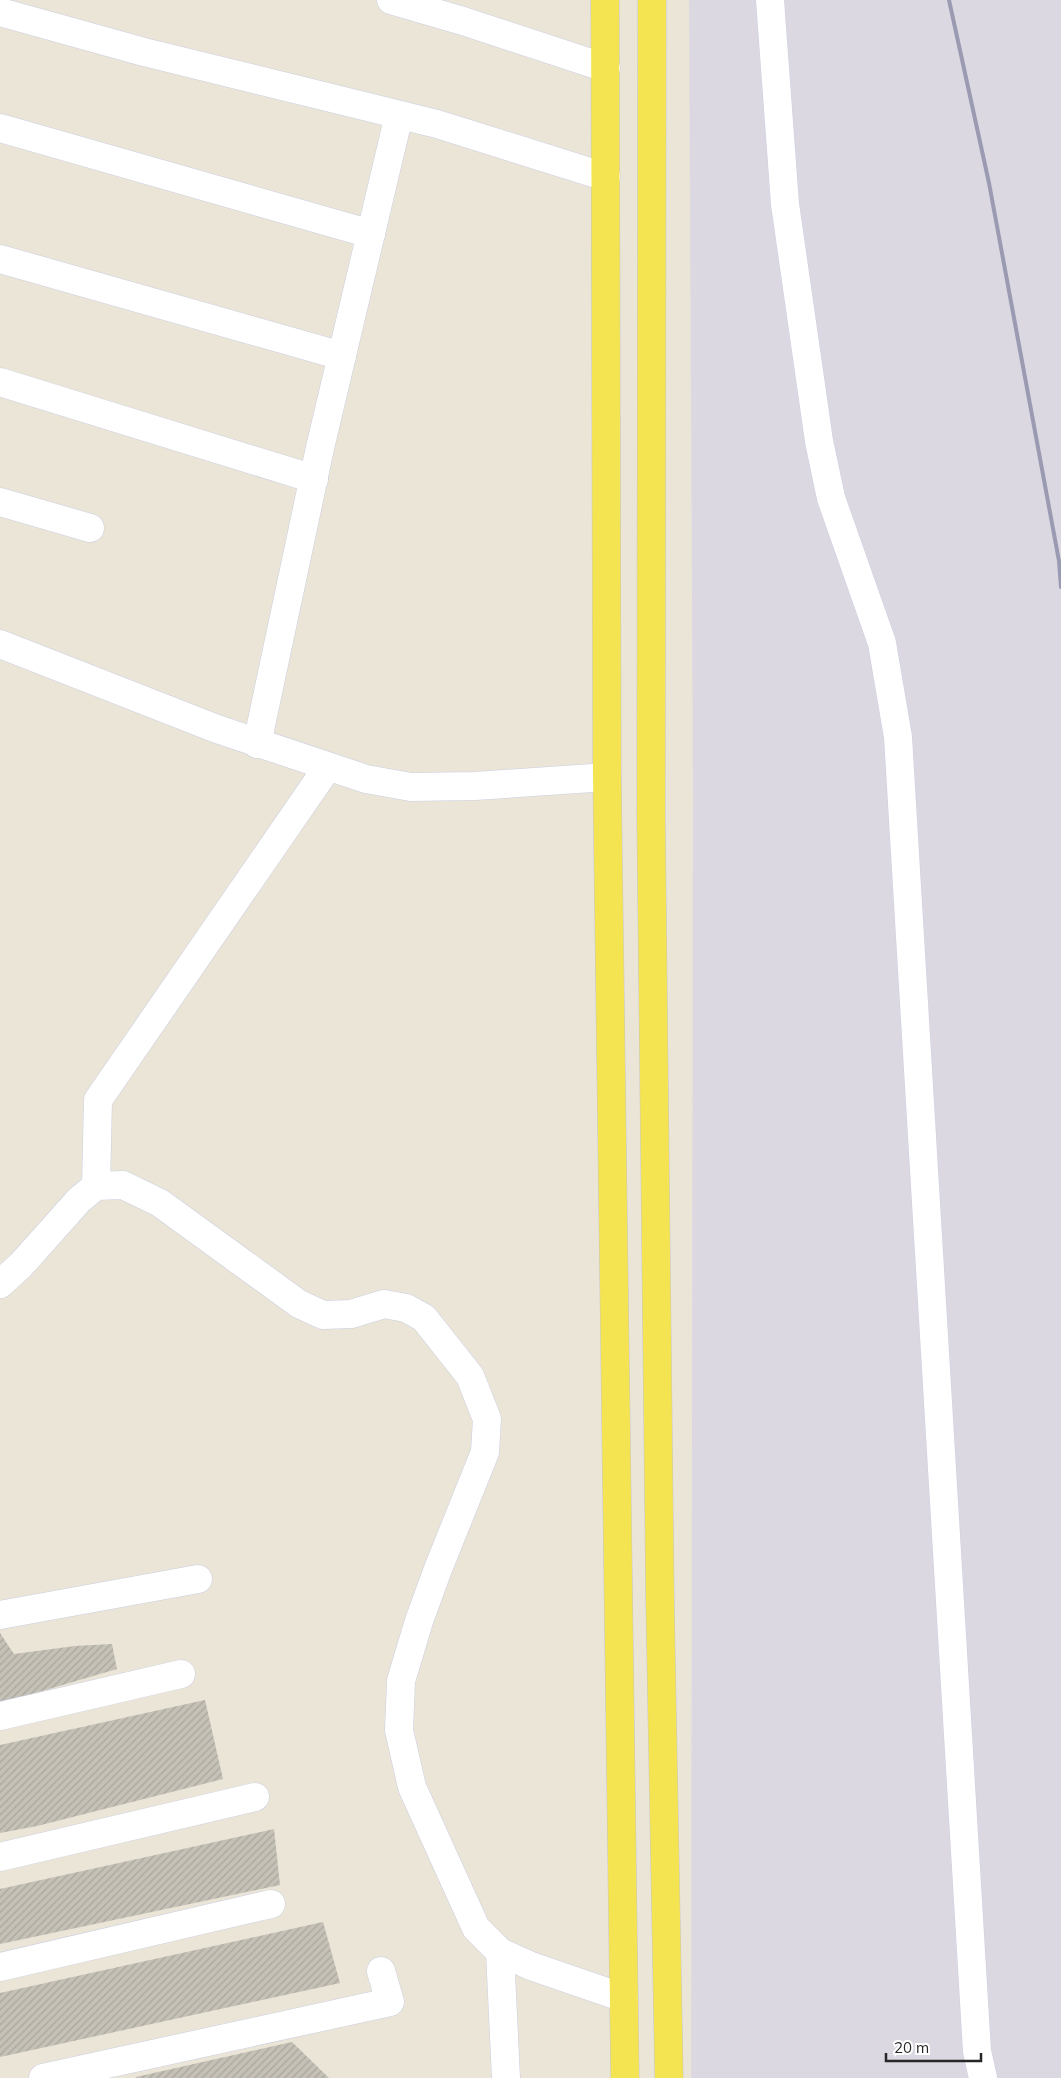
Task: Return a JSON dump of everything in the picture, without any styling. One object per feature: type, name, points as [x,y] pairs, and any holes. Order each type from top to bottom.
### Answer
[{"type":"main road","points":[[605,0],[607,777],[625,2078]]},
{"type":"main road","points":[[652,0],[651,817],[660,1601],[669,2078]]},
{"type":"street","points":[[770,0],[784,204],[819,441],[831,498],[882,643],[898,737],[976,2042],[983,2078]]},
{"type":"street","points":[[406,2],[606,68]]},
{"type":"street","points":[[0,12],[144,52],[437,124],[606,177]]},
{"type":"street","points":[[257,744],[314,479],[400,115]]},
{"type":"street","points":[[0,128],[371,234]]},
{"type":"street","points":[[0,259],[342,356]]},
{"type":"street","points":[[0,382],[314,479]]},
{"type":"street","points":[[0,502],[90,528]]},
{"type":"street","points":[[0,644],[257,744],[366,779],[411,788],[474,786],[607,777]]},
{"type":"street","points":[[96,1186],[98,1100],[327,768]]},
{"type":"street","points":[[0,1284],[21,1265],[79,1200],[96,1186],[123,1185],[160,1203],[298,1304],[323,1315],[351,1314],[384,1304],[406,1308],[424,1318],[470,1376],[487,1419],[485,1452],[470,1486],[419,1621],[401,1681],[398,1730],[412,1787],[476,1928],[500,1952],[531,1966],[624,1998]]},
{"type":"street","points":[[0,1616],[198,1579]]},
{"type":"street","points":[[0,1716],[181,1674]]},
{"type":"street","points":[[0,1857],[255,1797]]},
{"type":"street","points":[[0,1967],[271,1904]]},
{"type":"street","points":[[500,1952],[506,2078]]},
{"type":"street","points":[[43,2078],[390,2002],[381,1971]]},
{"type":"shaded area","points":[[689,0],[1061,0],[1061,2078],[691,2078],[693,795]]},
{"type":"building","points":[[0,1633],[14,1654],[75,1646],[112,1644],[117,1669],[25,1696],[0,1707]]},
{"type":"building","points":[[205,1700],[223,1779],[37,1826],[0,1833],[0,1745]]},
{"type":"building","points":[[274,1829],[280,1885],[0,1944],[0,1889]]},
{"type":"building","points":[[323,1922],[340,1983],[0,2057],[0,1993]]},
{"type":"building","points":[[292,2042],[329,2078],[136,2078],[136,2077]]},
{"type":"railway","points":[[949,0],[989,183],[1059,561],[1061,587]]}]
